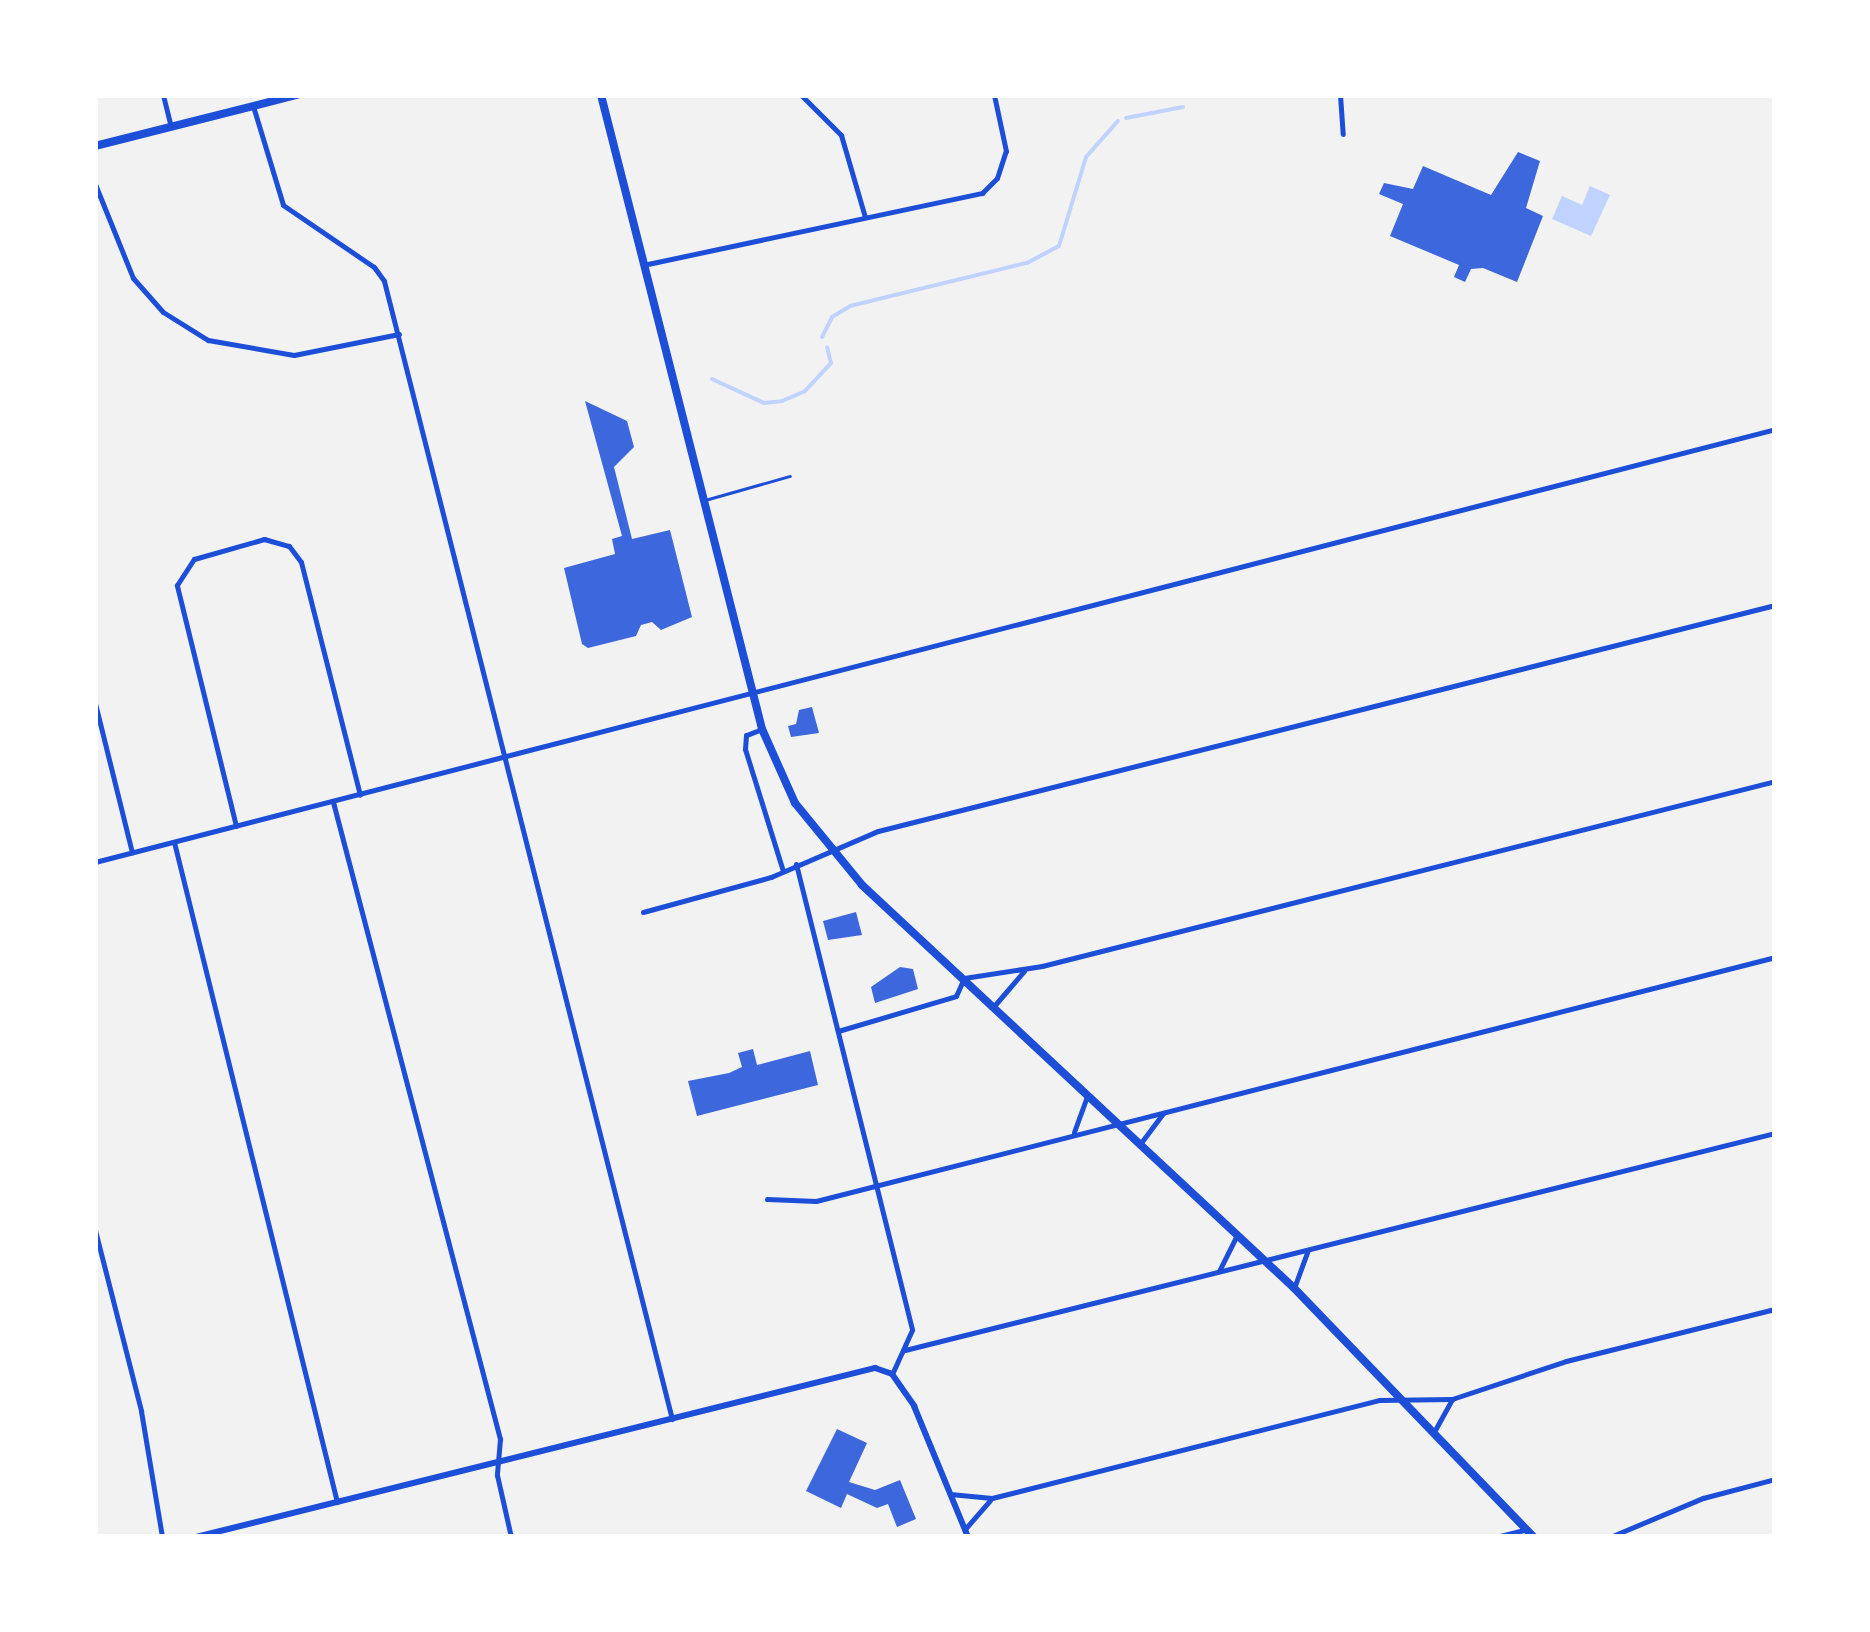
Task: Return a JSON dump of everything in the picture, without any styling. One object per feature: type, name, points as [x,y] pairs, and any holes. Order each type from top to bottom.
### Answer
[{"type":"main road","points":[[95,146],[297,95]]},
{"type":"main road","points":[[601,95],[762,729],[795,802],[828,847],[1294,1288],[1534,1537]]},
{"type":"main road","points":[[196,1537],[672,1419],[855,1368],[892,1374],[914,1406],[966,1533]]},
{"type":"street","points":[[163,95],[171,127]]},
{"type":"street","points":[[800,95],[842,136],[865,218]]},
{"type":"street","points":[[643,265],[982,193],[997,178],[1006,152],[994,95]]},
{"type":"street","points":[[1340,95],[1344,134]]},
{"type":"street","points":[[253,106],[283,205],[374,267],[399,334],[672,1419]]},
{"type":"street","points":[[95,184],[132,278],[192,332],[242,351],[276,356],[399,334]]},
{"type":"street","points":[[95,862],[1775,429]]},
{"type":"street","points":[[236,826],[177,585],[194,558],[235,547],[275,539],[301,562],[360,794]]},
{"type":"street","points":[[643,912],[783,871],[828,847],[1775,606]]},
{"type":"street","points":[[95,703],[132,852]]},
{"type":"street","points":[[762,729],[746,734],[745,748],[783,871]]},
{"type":"street","points":[[838,1031],[956,996],[964,978],[1026,968],[1775,781]]},
{"type":"street","points":[[333,802],[500,1439],[498,1461],[511,1537]]},
{"type":"street","points":[[174,842],[337,1502]]},
{"type":"street","points":[[796,864],[912,1330],[892,1374]]},
{"type":"street","points":[[767,1199],[816,1201],[1775,957]]},
{"type":"street","points":[[994,1006],[1026,968]]},
{"type":"street","points":[[1072,1134],[1084,1116],[1088,1094]]},
{"type":"street","points":[[1140,1144],[1165,1111]]},
{"type":"street","points":[[905,1350],[1775,1133]]},
{"type":"street","points":[[95,1230],[141,1411],[162,1537]]},
{"type":"street","points":[[1217,1274],[1237,1235]]},
{"type":"street","points":[[1294,1288],[1308,1250]]},
{"type":"street","points":[[950,1494],[992,1498],[1403,1397],[1452,1399],[1566,1362],[1775,1308]]},
{"type":"street","points":[[1435,1430],[1452,1399]]},
{"type":"street","points":[[1610,1537],[1703,1498],[1775,1479]]},
{"type":"street","points":[[966,1533],[992,1498]]},
{"type":"street","points":[[1496,1537],[1526,1529]]},
{"type":"lane","points":[[704,500],[790,476]]},
{"type":"water","points":[[1590,186],[1610,195],[1591,236],[1552,219],[1562,196],[1582,205]]},
{"type":"building","points":[[1518,152],[1540,161],[1526,208],[1543,216],[1517,282],[1483,268],[1471,269],[1465,282],[1454,277],[1459,265],[1390,236],[1403,204],[1379,194],[1384,183],[1413,189],[1423,166],[1491,195]]},
{"type":"building","points":[[585,401],[627,421],[634,447],[614,467],[632,539],[670,530],[692,617],[661,630],[652,622],[641,625],[636,636],[588,648],[582,644],[564,568],[615,554],[612,539],[622,536]]},
{"type":"building","points":[[812,707],[819,733],[791,737],[788,726],[796,724],[799,710]]},
{"type":"building","points":[[856,912],[862,935],[828,940],[823,921]]},
{"type":"building","points":[[900,967],[913,969],[918,989],[875,1003],[871,987]]},
{"type":"building","points":[[753,1049],[757,1065],[810,1051],[818,1085],[697,1116],[688,1081],[742,1067],[738,1053]]},
{"type":"building","points":[[837,1429],[867,1443],[849,1482],[875,1490],[900,1480],[916,1519],[897,1527],[888,1504],[877,1508],[847,1494],[841,1508],[806,1491]]},
{"type":"waterway","points":[[1126,118],[1183,107]]},
{"type":"waterway","points":[[822,337],[832,317],[850,306],[1027,263],[1059,246],[1086,157],[1118,121]]},
{"type":"waterway","points":[[712,379],[764,403],[782,401],[805,391],[831,363],[827,347]]}]
